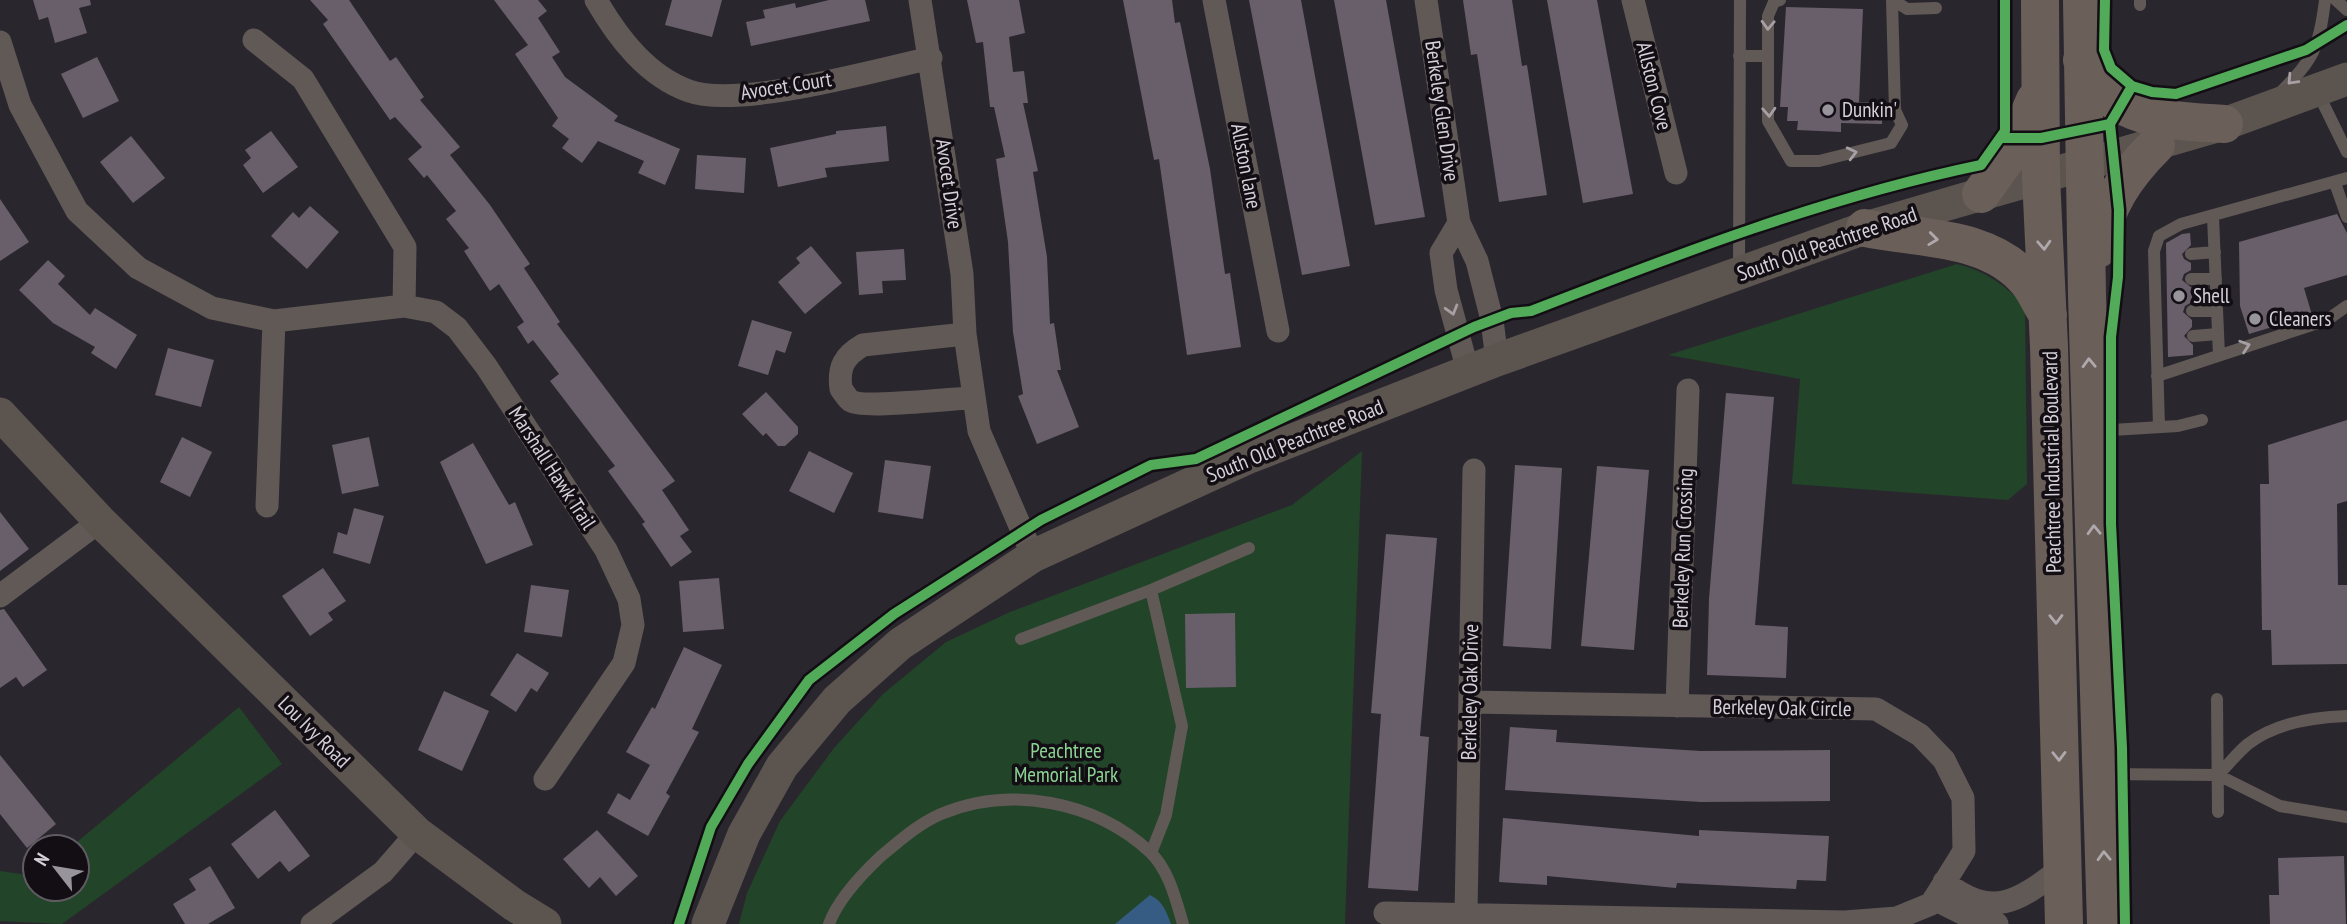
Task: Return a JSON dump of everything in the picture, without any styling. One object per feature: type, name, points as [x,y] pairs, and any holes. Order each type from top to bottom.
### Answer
[{"type":"highway","name":"Peachtree Industrial Boulevard","points":[[2040,0],[2041,177],[2048,315],[2064,924]]},
{"type":"highway","name":"Peachtree Industrial Boulevard","points":[[2082,0],[2087,295],[2106,924]]},
{"type":"highway","points":[[2082,60],[2101,89],[2134,111],[2178,121],[2224,124]]},
{"type":"highway","points":[[1982,194],[2016,145],[2035,100],[2040,71]]},
{"type":"highway","points":[[2087,295],[2102,226],[2113,198],[2134,167],[2155,145]]},
{"type":"highway","points":[[1865,228],[1959,243],[1997,256],[2027,282],[2048,315]]},
{"type":"street","name":"Avocet Court","points":[[596,0],[645,67],[691,92],[738,96],[931,58]]},
{"type":"street","name":"Avocet Drive","points":[[920,0],[962,274],[965,334],[979,431],[1033,556]]},
{"type":"street","name":"Allston lane","points":[[1213,0],[1278,331]]},
{"type":"street","name":"Berkeley Glen Drive","points":[[1426,0],[1459,223],[1480,270],[1483,365]]},
{"type":"street","name":"Allston Cove","points":[[1633,0],[1676,173]]},
{"type":"street","points":[[254,40],[303,79],[405,247],[404,306]]},
{"type":"street","name":"Marshall Hawk Trail","points":[[0,42],[20,105],[76,211],[138,268],[212,308],[274,321],[404,306],[436,312],[457,328],[606,550],[629,599],[633,625],[624,663],[545,779]]},
{"type":"street","name":"South Old Peachtree Road","points":[[708,924],[744,834],[782,766],[837,700],[900,644],[1033,556],[1247,458],[1483,365],[1865,228],[2084,167],[2224,124],[2332,85]]},
{"type":"street","points":[[1459,223],[1441,253],[1444,277],[1483,365]]},
{"type":"street","points":[[1444,277],[1480,270]]},
{"type":"street","points":[[267,506],[274,321]]},
{"type":"street","points":[[965,334],[863,345],[848,353],[841,364],[841,388],[851,401],[868,406],[974,398]]},
{"type":"street","name":"Berkeley Run Crossing","points":[[1677,706],[1688,390]]},
{"type":"street","name":"Lou Ivy Road","points":[[0,414],[100,521],[417,833],[514,905],[545,924]]},
{"type":"street","name":"Berkeley Oak Drive","points":[[1466,914],[1474,470]]},
{"type":"street","points":[[0,596],[100,521]]},
{"type":"street","name":"Berkeley Oak Circle","points":[[1385,913],[1845,922],[1896,918],[1931,904],[1964,851],[1963,798],[1944,760],[1920,735],[1876,709],[1470,702]]},
{"type":"street","points":[[312,924],[383,872],[417,833]]},
{"type":"street","points":[[1939,890],[1983,904],[2023,898],[2062,868]]},
{"type":"street","points":[[1939,890],[1966,915],[1998,924],[2002,901]]},
{"type":"lane","points":[[1739,273],[1740,0]]},
{"type":"lane","points":[[1780,0],[1774,2],[1768,16],[1768,121],[1791,161],[1819,161],[1891,143],[1902,125],[1895,110],[1892,0]]},
{"type":"lane","points":[[1892,0],[1907,9],[1936,10]]},
{"type":"lane","points":[[2264,110],[2312,58],[2322,32],[2325,0]]},
{"type":"lane","points":[[2336,0],[2347,10]]},
{"type":"lane","points":[[1739,56],[1768,56]]},
{"type":"lane","points":[[2332,85],[2347,152]]},
{"type":"lane","points":[[2159,427],[2157,376],[2162,313],[2158,236],[2181,224],[2213,218],[2341,181],[2347,217]]},
{"type":"lane","points":[[2213,218],[2219,355]]},
{"type":"lane","points":[[2191,254],[2215,252]]},
{"type":"lane","points":[[2191,279],[2216,279]]},
{"type":"lane","points":[[2157,376],[2327,320],[2347,306]]},
{"type":"lane","points":[[2192,312],[2217,311]]},
{"type":"lane","points":[[2193,336],[2218,334]]},
{"type":"lane","points":[[2091,431],[2178,426],[2202,420]]},
{"type":"lane","points":[[1021,639],[1151,590],[1249,548]]},
{"type":"lane","points":[[1151,590],[1182,726],[1166,815],[1151,853]]},
{"type":"lane","points":[[2217,699],[2218,812]]},
{"type":"lane","points":[[2218,775],[2249,743],[2273,730],[2321,716],[2347,716]]},
{"type":"lane","points":[[2102,774],[2218,775],[2254,796],[2280,806],[2347,817]]},
{"type":"lane","points":[[829,924],[833,913],[866,870],[903,837],[940,815],[979,802],[1025,799],[1061,805],[1095,815],[1151,853],[1166,874],[1183,924]]},
{"type":"green space","points":[[1957,264],[1994,280],[2025,306],[2027,484],[2008,500],[1792,484],[1800,379],[1668,355]]},
{"type":"green space","name":"Peachtree Memorial Park","points":[[1362,451],[1345,924],[739,924],[747,893],[780,821],[834,748],[883,694],[946,642],[1010,612],[1292,505]]},
{"type":"green space","points":[[239,707],[282,764],[91,903],[91,833],[88,833]]},
{"type":"green space","points":[[0,871],[21,874],[21,903],[91,903],[62,924],[0,921]]},
{"type":"water","points":[[1150,895],[1161,903],[1171,924],[1115,924]]},
{"type":"building","points":[[33,0],[90,0],[91,5],[79,8],[87,33],[55,43],[48,17],[39,20]]},
{"type":"building","points":[[310,0],[349,0],[390,61],[396,57],[424,97],[420,100],[460,147],[450,155],[490,205],[530,264],[524,268],[560,322],[557,324],[675,481],[662,490],[689,530],[680,536],[692,552],[671,567],[642,524],[645,522],[608,471],[615,466],[550,381],[559,374],[533,340],[528,344],[517,327],[524,322],[499,284],[490,291],[464,251],[469,248],[446,219],[456,211],[427,175],[424,178],[408,159],[422,147],[395,117],[390,120],[323,24],[328,20]]},
{"type":"building","points":[[494,0],[538,0],[547,11],[538,18],[560,52],[552,57],[565,77],[618,116],[614,121],[680,149],[665,185],[638,173],[644,161],[598,141],[582,163],[562,148],[569,139],[552,126],[558,118],[515,54],[528,45]]},
{"type":"building","points":[[672,0],[722,0],[712,37],[665,25]]},
{"type":"building","points":[[829,0],[865,0],[870,21],[751,46],[746,22],[765,18],[763,10],[795,3],[796,8]]},
{"type":"building","points":[[967,0],[1019,0],[1025,33],[1009,37],[1013,72],[1024,71],[1028,103],[1023,103],[1038,171],[1033,172],[1047,257],[1050,324],[1054,323],[1061,370],[1057,370],[1079,427],[1037,444],[1018,396],[1023,394],[1013,332],[1008,242],[996,159],[1005,157],[994,107],[990,107],[983,42],[976,43]]},
{"type":"building","points":[[1123,0],[1172,0],[1175,23],[1180,22],[1210,169],[1225,274],[1230,273],[1241,347],[1187,355],[1159,159],[1154,160]]},
{"type":"building","points":[[1249,0],[1301,0],[1350,266],[1302,275]]},
{"type":"building","points":[[1334,0],[1386,0],[1425,217],[1375,225]]},
{"type":"building","points":[[1463,0],[1512,0],[1522,66],[1527,65],[1547,195],[1499,202],[1477,54],[1471,55]]},
{"type":"building","points":[[1547,0],[1597,0],[1633,194],[1583,203]]},
{"type":"building","points":[[1786,7],[1863,9],[1859,102],[1883,102],[1882,124],[1841,123],[1841,132],[1797,130],[1798,121],[1787,121],[1788,107],[1780,107]]},
{"type":"building","points":[[97,57],[119,101],[83,118],[61,74]]},
{"type":"building","points":[[886,126],[889,161],[825,168],[827,177],[778,187],[770,148],[836,134],[836,131]]},
{"type":"building","points":[[271,131],[298,167],[263,193],[243,165],[251,158],[245,150]]},
{"type":"building","points":[[131,136],[165,178],[133,203],[100,162]]},
{"type":"building","points":[[697,155],[746,158],[744,193],[695,189]]},
{"type":"building","points":[[0,199],[29,242],[0,261]]},
{"type":"building","points":[[310,206],[339,232],[307,269],[271,236],[293,212],[299,218]]},
{"type":"building","points":[[2337,214],[2347,233],[2347,275],[2304,288],[2312,315],[2249,334],[2240,306],[2239,242]]},
{"type":"building","name":"Shell","points":[[2190,233],[2191,245],[2182,254],[2184,259],[2191,263],[2191,270],[2184,274],[2182,280],[2192,288],[2192,302],[2185,306],[2183,312],[2192,320],[2192,327],[2184,336],[2193,345],[2193,355],[2168,357],[2166,243],[2182,234]]},
{"type":"building","points":[[811,246],[842,283],[805,314],[778,282],[800,263],[796,258]]},
{"type":"building","points":[[904,249],[906,280],[882,281],[883,293],[859,295],[856,252]]},
{"type":"building","points":[[48,260],[65,276],[58,284],[90,315],[95,308],[137,335],[116,369],[91,353],[95,347],[53,323],[19,290]]},
{"type":"building","points":[[752,320],[792,332],[785,353],[776,350],[768,375],[738,366]]},
{"type":"building","points":[[168,348],[214,360],[201,407],[155,395]]},
{"type":"building","points":[[766,392],[798,427],[798,434],[785,446],[778,446],[766,433],[763,436],[742,414]]},
{"type":"building","points":[[1726,393],[1774,397],[1755,625],[1788,627],[1786,678],[1707,675],[1709,599]]},
{"type":"building","points":[[2347,420],[2347,501],[2337,504],[2338,585],[2347,585],[2347,664],[2272,665],[2271,630],[2262,630],[2260,484],[2269,484],[2268,445]]},
{"type":"building","points":[[182,437],[212,452],[190,497],[160,482]]},
{"type":"building","points":[[369,437],[379,486],[342,494],[332,445]]},
{"type":"building","points":[[473,443],[509,505],[515,502],[533,545],[486,564],[440,462]]},
{"type":"building","points":[[809,451],[853,473],[834,513],[789,491]]},
{"type":"building","points":[[885,460],[931,466],[923,519],[878,512]]},
{"type":"building","points":[[1515,465],[1562,468],[1551,649],[1503,646]]},
{"type":"building","points":[[1597,466],[1649,470],[1634,650],[1581,646]]},
{"type":"building","points":[[354,508],[384,516],[370,564],[333,553],[338,532],[347,535]]},
{"type":"building","points":[[0,512],[29,549],[0,571]]},
{"type":"building","points":[[1386,534],[1437,538],[1420,736],[1429,737],[1418,891],[1368,888],[1381,714],[1371,713]]},
{"type":"building","points":[[323,568],[346,601],[328,613],[333,620],[310,636],[282,596]]},
{"type":"building","points":[[719,578],[724,629],[683,632],[679,581]]},
{"type":"building","points":[[531,585],[569,590],[562,637],[524,632]]},
{"type":"building","points":[[4,609],[47,670],[23,687],[16,677],[0,688],[0,610]]},
{"type":"building","points":[[1235,613],[1236,687],[1186,688],[1185,614]]},
{"type":"building","points":[[684,647],[722,665],[692,729],[699,732],[666,793],[670,796],[648,836],[607,813],[618,793],[630,800],[650,765],[626,752],[652,707],[655,709]]},
{"type":"building","points":[[517,653],[549,673],[537,692],[531,688],[516,712],[490,695]]},
{"type":"building","points":[[444,691],[489,711],[462,771],[418,750]]},
{"type":"building","points":[[1510,727],[1557,730],[1556,742],[1701,751],[1830,750],[1830,801],[1701,802],[1505,790]]},
{"type":"building","points":[[0,755],[56,824],[45,833],[21,833],[21,840],[0,814]]},
{"type":"building","points":[[275,810],[310,856],[289,872],[280,861],[258,879],[231,844]]},
{"type":"building","points":[[1503,818],[1699,836],[1699,830],[1829,836],[1826,881],[1797,880],[1796,889],[1677,883],[1676,888],[1547,876],[1547,885],[1499,882]]},
{"type":"building","points":[[597,830],[638,876],[616,896],[600,877],[589,888],[563,859]]},
{"type":"building","points":[[2344,856],[2346,924],[2270,924],[2269,895],[2279,895],[2278,858]]},
{"type":"building","points":[[210,866],[235,908],[208,924],[185,924],[173,904],[196,890],[189,879]]},
{"type":"cycle path","points":[[679,924],[711,827],[748,764],[809,680],[894,614],[1041,520],[1151,465],[1196,459],[1474,327],[1511,313],[1531,311],[1697,248],[1809,210],[1923,178],[1981,165],[2005,131],[2005,0]]},
{"type":"cycle path","points":[[2105,0],[2104,50],[2111,68],[2132,86],[2152,92],[2176,94],[2306,50],[2347,25]]},
{"type":"cycle path","points":[[2125,924],[2122,748],[2111,524],[2111,337],[2118,277],[2119,210],[2110,124],[2132,86]]},
{"type":"cycle path","points":[[2001,138],[2041,138],[2110,124]]},
{"type":"place","name":"Dunkin'","points":[[1828,110]]},
{"type":"place","name":"Shell","points":[[2179,296]]},
{"type":"place","name":"Cleaners","points":[[2255,319]]}]
